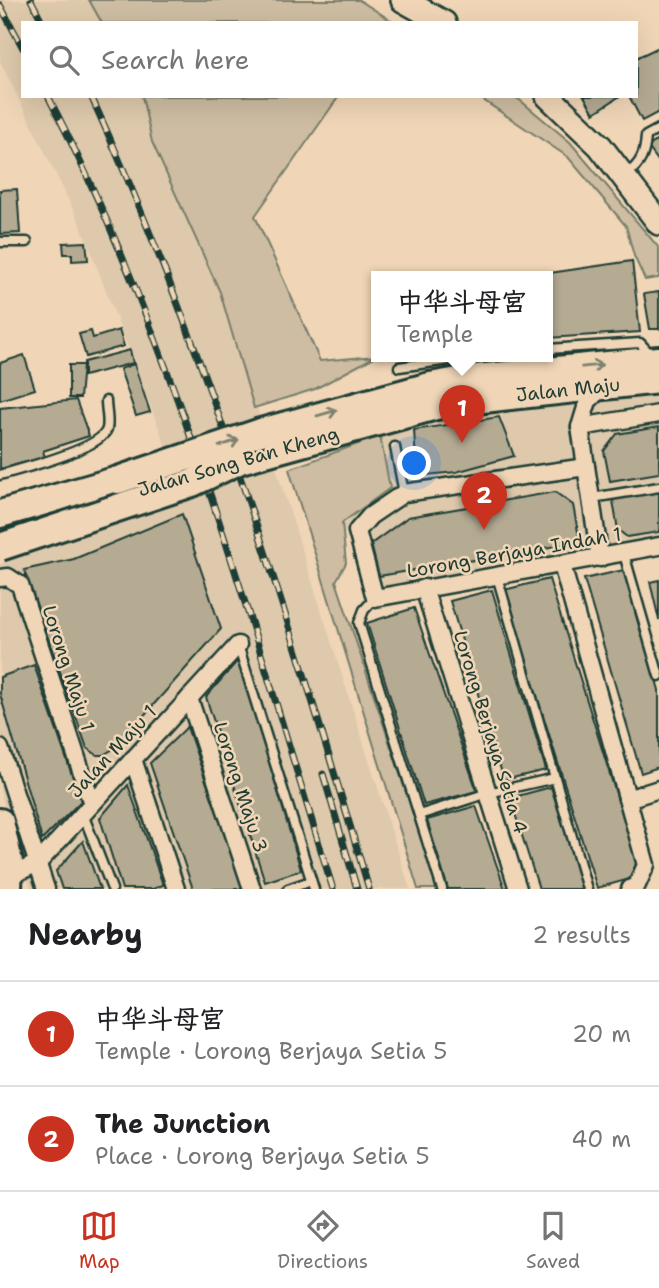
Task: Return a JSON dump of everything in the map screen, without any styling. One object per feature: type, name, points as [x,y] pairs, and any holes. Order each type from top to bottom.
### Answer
[{"type":"main road","name":"Jalan Maju","points":[[474,378],[658,366]]},
{"type":"main road","name":"Jalan Maju","points":[[474,378],[605,385],[658,366]]},
{"type":"main road","name":"Jalan Song Ban Kheng","points":[[0,529],[417,409],[474,378]]},
{"type":"main road","name":"Jalan Song Ban Kheng","points":[[0,514],[118,481],[293,423],[393,394],[474,378]]},
{"type":"main road","points":[[0,547],[192,483],[240,460]]},
{"type":"main road","points":[[0,822],[5,882]]},
{"type":"street","points":[[403,0],[438,14]]},
{"type":"street","points":[[550,98],[569,113],[600,146],[659,223]]},
{"type":"street","points":[[600,558],[580,427],[588,401],[605,385]]},
{"type":"street","points":[[580,427],[659,414]]},
{"type":"street","points":[[375,598],[357,531],[369,516],[404,494],[586,467]]},
{"type":"street","name":"Lorong Berjaya Indah 1","points":[[375,598],[659,546]]},
{"type":"street","points":[[562,565],[646,865],[637,886],[630,889]]},
{"type":"street","name":"Lorong Maju 1","points":[[0,578],[8,577],[20,585],[88,809]]},
{"type":"street","name":"Lorong Berjaya Setia 4","points":[[424,588],[518,889]]},
{"type":"street","name":"Jalan Maju 1","points":[[5,882],[38,863],[238,645]]},
{"type":"street","name":"Lorong Maju 3","points":[[189,698],[252,889]]},
{"type":"street","points":[[0,748],[46,889]]},
{"type":"street","points":[[133,759],[176,889]]},
{"type":"street","points":[[627,799],[659,789]]},
{"type":"lane","points":[[624,177],[638,166],[646,152],[646,136],[659,129]]},
{"type":"lane","points":[[0,242],[27,242]]},
{"type":"lane","points":[[553,349],[640,343],[658,366]]},
{"type":"lane","points":[[400,367],[474,378]]},
{"type":"lane","points":[[0,475],[51,460],[101,438],[108,428],[106,401]]},
{"type":"lane","points":[[395,447],[404,494]]},
{"type":"lane","points":[[592,498],[659,486]]},
{"type":"lane","points":[[624,554],[659,676]]},
{"type":"lane","points":[[497,576],[587,889]]},
{"type":"lane","points":[[375,598],[364,610],[359,623],[442,889]]},
{"type":"lane","points":[[238,645],[312,885],[288,889]]},
{"type":"lane","points":[[419,815],[488,793],[555,778]]},
{"type":"lane","points":[[88,809],[112,889]]},
{"type":"shaded area","points":[[0,0],[89,0],[101,21],[21,21],[21,98],[142,98],[152,142],[220,292],[410,889],[31,889],[0,791],[0,564],[196,495],[165,444],[79,221],[0,61]]},
{"type":"shaded area","points":[[89,0],[359,0],[392,21],[101,21]]},
{"type":"shaded area","points":[[142,98],[338,98],[255,216],[320,361],[371,356],[371,359],[315,389],[254,408],[220,292],[152,142]]},
{"type":"shaded area","points":[[480,98],[516,98],[570,142],[659,248],[659,278],[645,280],[634,256],[626,226],[568,157]]},
{"type":"shaded area","points":[[659,396],[659,553],[367,595],[342,523],[390,488],[380,436],[448,416]]},
{"type":"shaded area","points":[[380,436],[390,488],[342,523],[346,563],[336,581],[438,889],[418,889],[289,469]]},
{"type":"building","points":[[659,47],[659,112],[642,121],[630,98],[638,98],[638,57]]},
{"type":"building","points":[[585,98],[617,98],[594,113]]},
{"type":"building","points":[[659,139],[659,162],[648,147]]},
{"type":"building","points":[[17,189],[20,233],[0,234],[0,190]]},
{"type":"building","points":[[86,242],[88,260],[72,261],[72,254],[64,254],[63,243]]},
{"type":"building","points":[[632,261],[640,332],[553,338],[553,273]]},
{"type":"building","points":[[659,292],[659,329],[650,329],[644,294]]},
{"type":"building","points":[[119,330],[124,346],[86,357],[79,334],[91,331],[93,338]]},
{"type":"building","points":[[130,350],[133,363],[84,376],[84,362]]},
{"type":"building","points":[[24,355],[35,389],[0,400],[0,363]]},
{"type":"building","points":[[134,364],[150,412],[136,416],[120,369]]},
{"type":"building","points":[[69,365],[83,365],[80,398],[69,398]]},
{"type":"building","points":[[76,400],[89,436],[43,451],[45,457],[0,469],[0,408]]},
{"type":"building","points":[[499,417],[514,456],[456,472],[417,476],[414,430]]},
{"type":"building","points":[[659,427],[659,473],[610,481],[604,451],[617,434]]},
{"type":"building","points":[[659,488],[659,532],[627,537],[618,530],[612,495]]},
{"type":"building","points":[[555,492],[573,505],[580,542],[379,576],[371,544],[408,517]]},
{"type":"building","points":[[182,514],[221,629],[115,748],[103,755],[97,755],[87,748],[24,570],[74,559]]},
{"type":"building","points":[[624,570],[659,690],[659,767],[641,773],[584,579]]},
{"type":"building","points":[[549,579],[637,861],[630,879],[597,888],[504,590]]},
{"type":"building","points":[[659,580],[659,620],[650,582]]},
{"type":"building","points":[[492,590],[546,770],[504,780],[450,601]]},
{"type":"building","points":[[414,608],[477,791],[424,805],[367,623]]},
{"type":"building","points":[[239,659],[301,870],[265,882],[206,697]]},
{"type":"building","points":[[34,665],[81,801],[42,840],[0,694],[0,677]]},
{"type":"building","points":[[187,727],[244,889],[193,889],[150,763]]},
{"type":"building","points":[[128,785],[163,885],[153,889],[122,889],[100,818]]},
{"type":"building","points":[[551,787],[583,889],[539,889],[510,798]]},
{"type":"building","points":[[476,806],[505,889],[448,889],[427,820]]},
{"type":"building","points":[[83,841],[100,889],[62,889],[56,871]]},
{"type":"railway","points":[[31,0],[42,21]]},
{"type":"railway","points":[[0,5],[21,44]]},
{"type":"railway","points":[[49,98],[94,190],[173,386],[240,587],[333,889]]},
{"type":"railway","points":[[92,98],[173,290],[244,488],[369,889]]},
{"type":"railway","points":[[323,774],[357,889]]},
{"type":"place","name":"中华斗母宫","points":[[462,443]]},
{"type":"place","name":"The Junction","points":[[484,530]]}]
